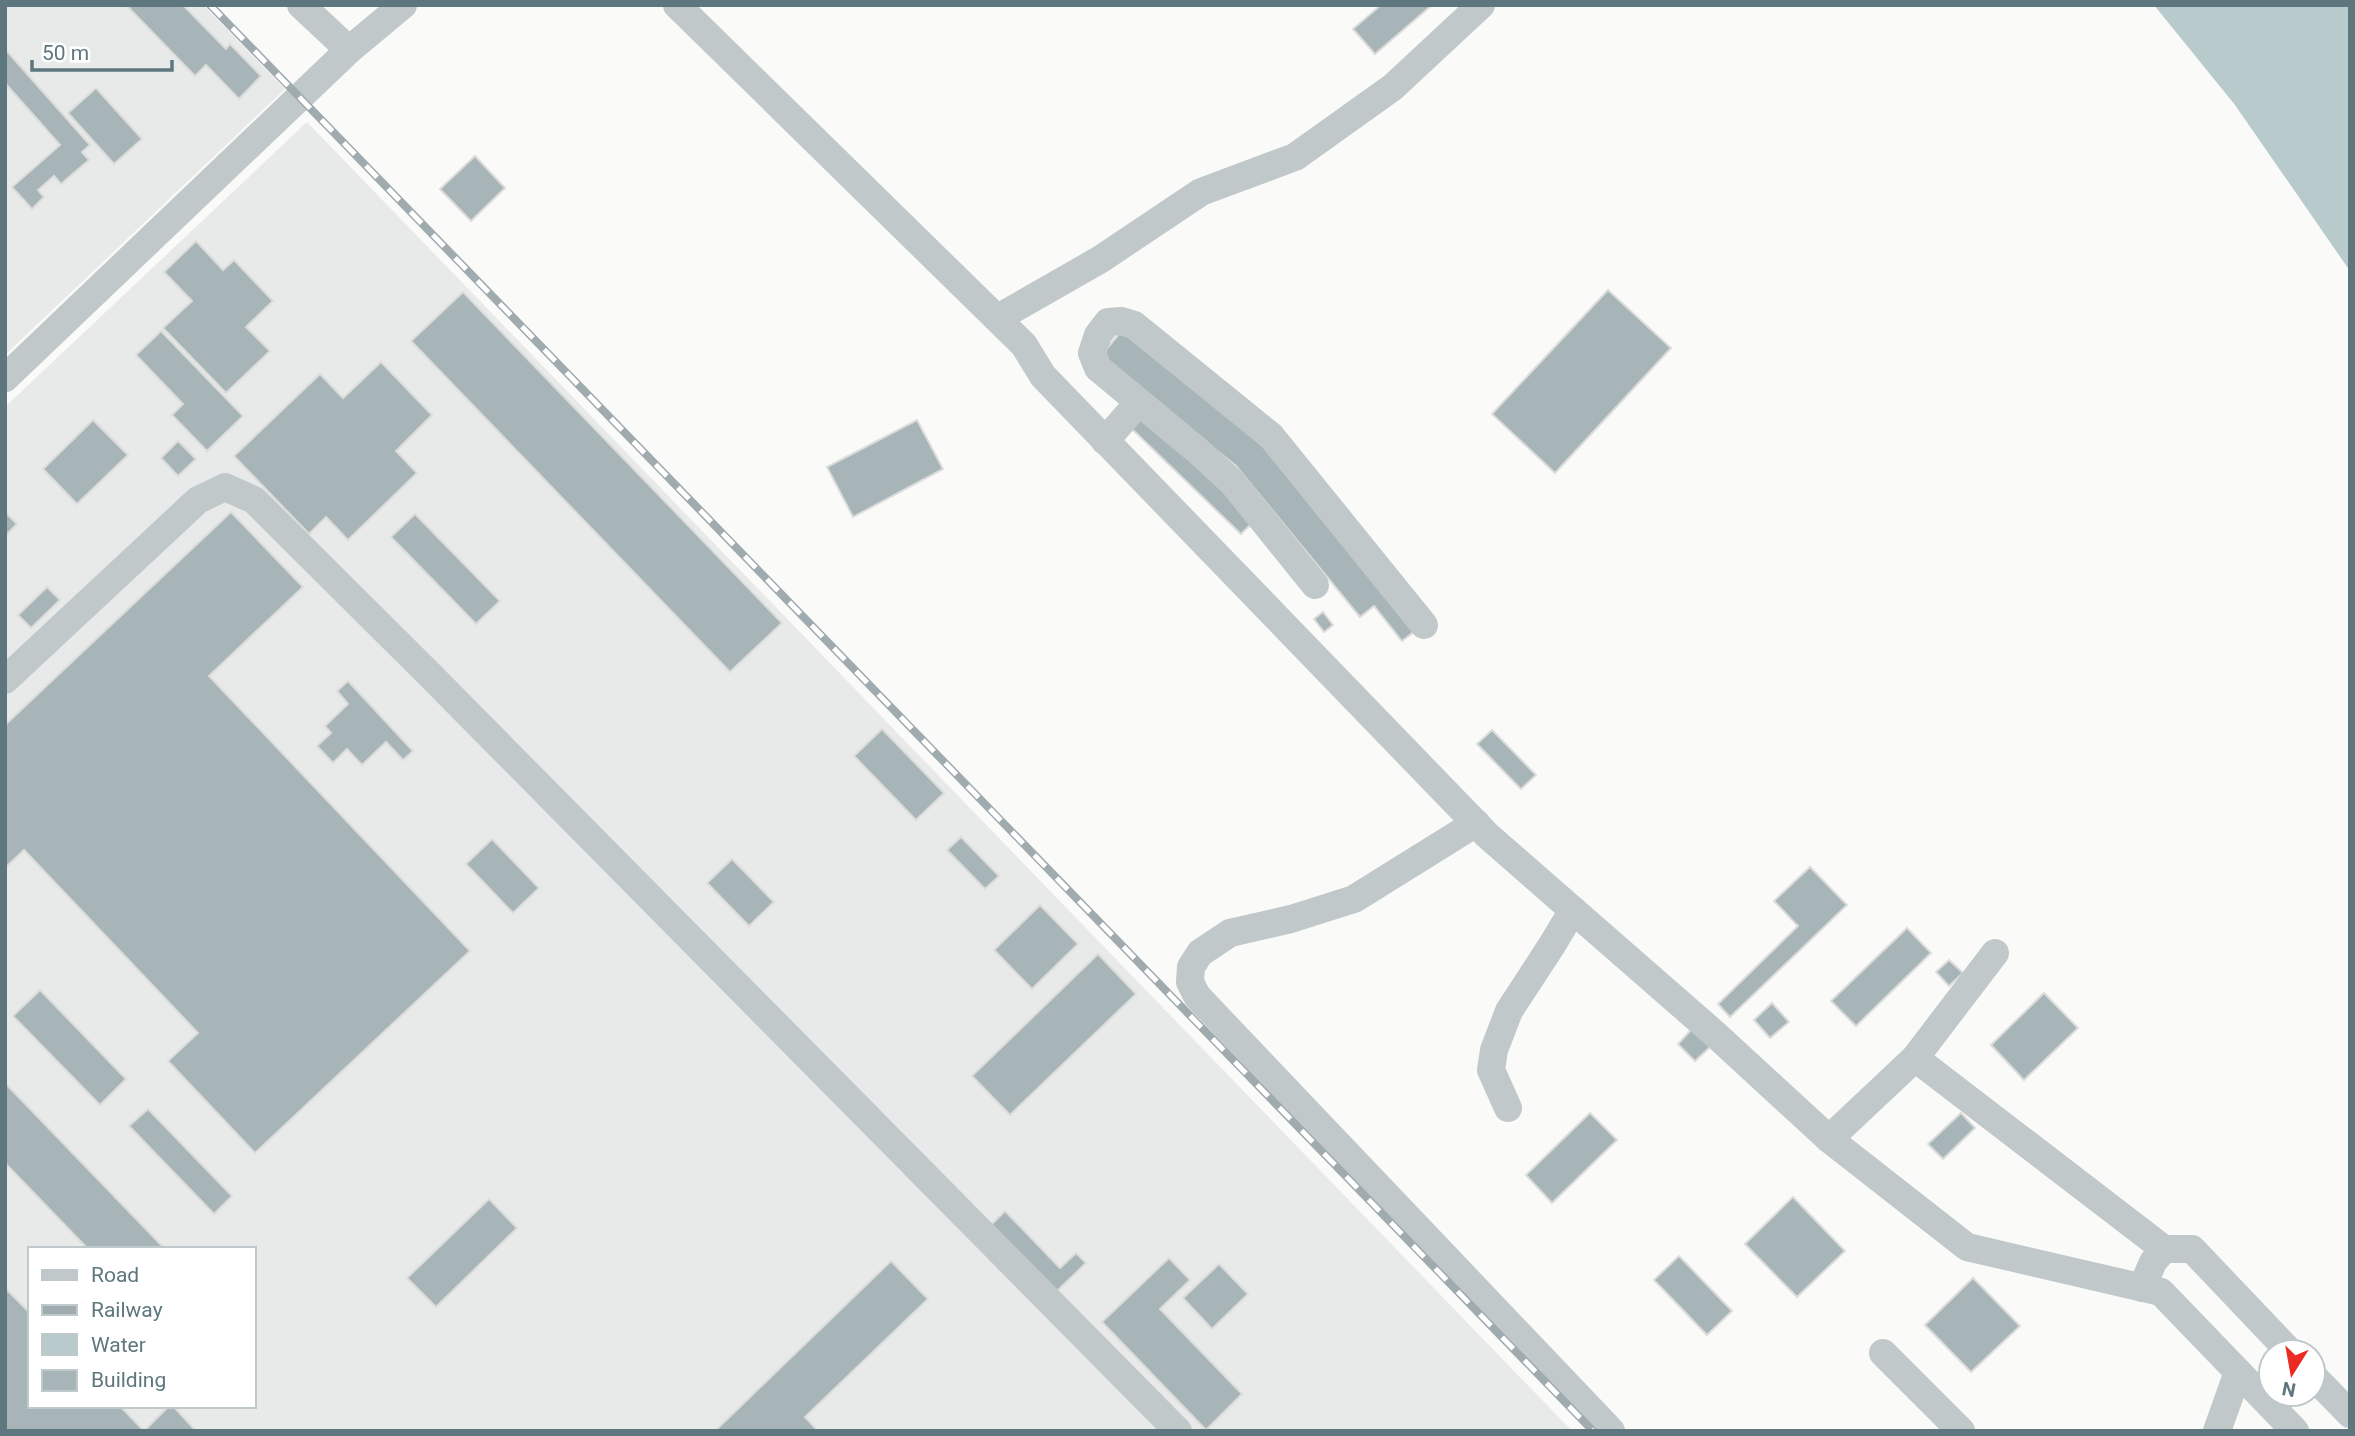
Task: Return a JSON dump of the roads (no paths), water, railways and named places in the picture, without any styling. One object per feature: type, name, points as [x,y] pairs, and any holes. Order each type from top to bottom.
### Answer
[{"type":"street","points":[[301,5],[349,50]]},
{"type":"street","points":[[5,378],[349,50],[403,5]]},
{"type":"street","points":[[677,5],[998,318],[1024,345],[1043,376],[1476,823],[1716,1034],[1829,1139],[1968,1247],[2161,1292],[2295,1431]]},
{"type":"street","points":[[998,318],[1101,259],[1201,192],[1295,157],[1393,87],[1482,5]]},
{"type":"street","points":[[1315,585],[1232,482],[1098,368],[1092,353],[1098,335],[1108,322],[1121,321],[1134,325],[1271,436],[1424,625]]},
{"type":"street","points":[[1105,440],[1139,402]]},
{"type":"street","points":[[5,680],[198,499],[225,487],[254,500],[1178,1431]]},
{"type":"street","points":[[1476,823],[1354,900],[1291,919],[1230,933],[1200,953],[1191,967],[1190,982],[1197,996],[1611,1431]]},
{"type":"street","points":[[1508,1108],[1491,1070],[1494,1050],[1509,1011],[1573,910]]},
{"type":"street","points":[[1829,1139],[1915,1058],[1995,953]]},
{"type":"street","points":[[1915,1058],[2164,1249],[2192,1249],[2277,1338]]},
{"type":"street","points":[[2142,1288],[2153,1262],[2164,1249]]},
{"type":"street","points":[[1883,1353],[1961,1431]]},
{"type":"street","points":[[2217,1431],[2238,1372]]},
{"type":"street","points":[[2327,1390],[2350,1414]]},
{"type":"water","points":[[2154,5],[2350,5],[2350,271],[2235,105]]},
{"type":"railway","points":[[210,5],[1593,1431]]}]
